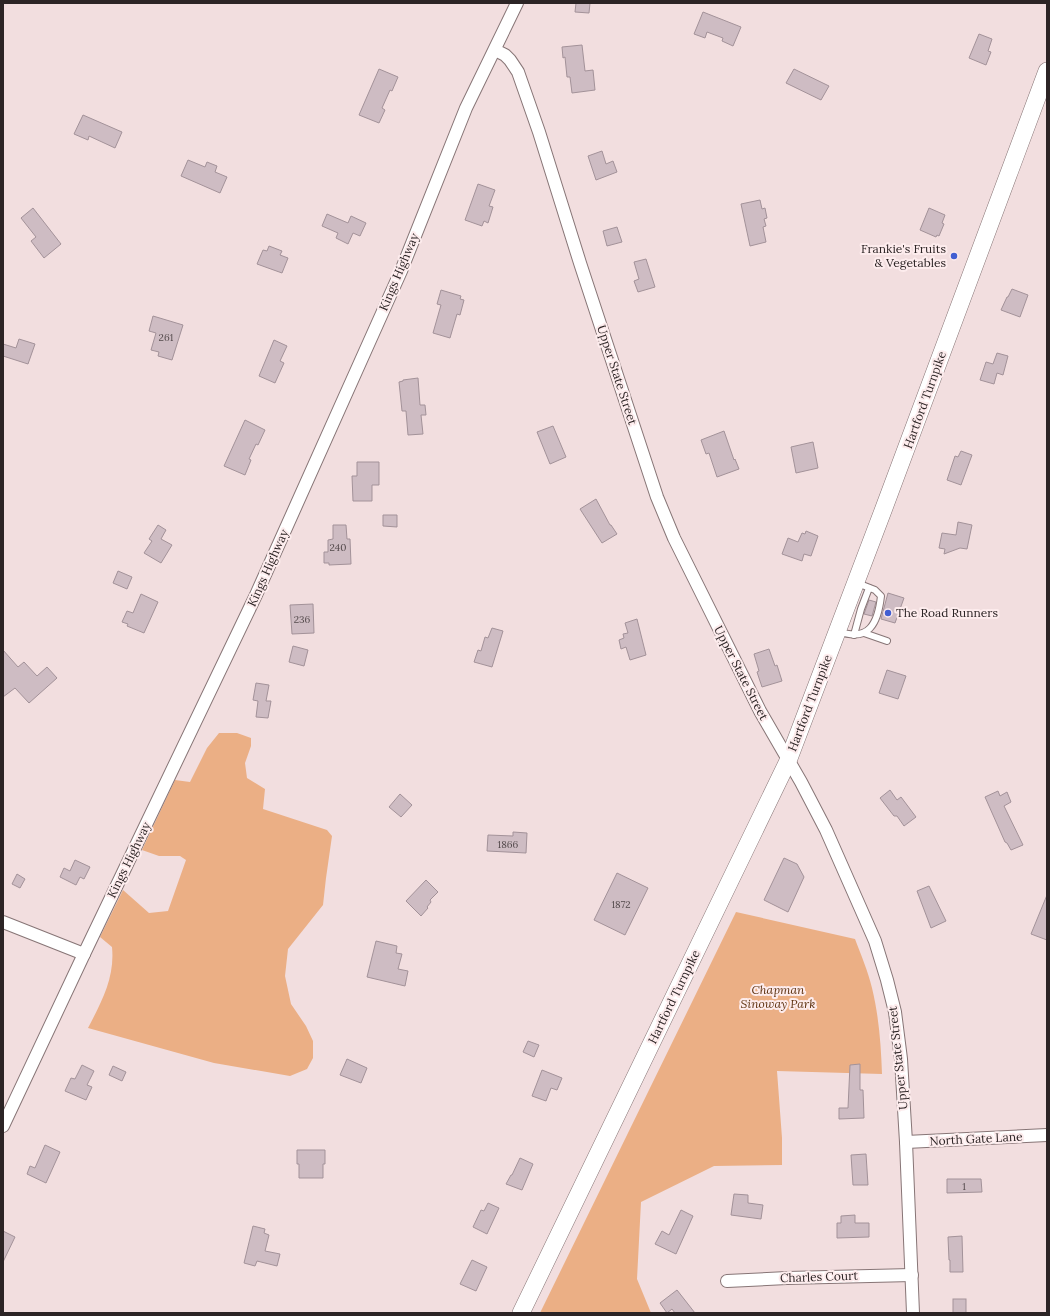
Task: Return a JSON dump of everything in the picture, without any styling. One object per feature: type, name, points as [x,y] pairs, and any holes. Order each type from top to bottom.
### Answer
[{"type":"main road","name":"Hartford Turnpike","points":[[521,1313],[788,761],[846,633],[1047,71]]},
{"type":"street","name":"Kings Highway","points":[[3,1126],[274,556],[400,271],[466,108],[517,3]]},
{"type":"street","name":"Upper State Street","points":[[495,50],[505,55],[518,72],[655,490],[674,538],[760,711],[801,782],[826,830],[875,941],[895,1012],[898,1036],[906,1142],[913,1313]]},
{"type":"street","points":[[3,922],[84,954]]},
{"type":"street","name":"North Gate Lane","points":[[906,1142],[1047,1135]]},
{"type":"street","name":"Charles Court","points":[[727,1281],[912,1275]]},
{"type":"lane","points":[[862,585],[876,590],[881,596],[875,620],[869,629],[864,633]]},
{"type":"lane","points":[[846,633],[864,633],[887,641]]},
{"type":"green space","points":[[219,733],[237,733],[251,738],[251,746],[245,763],[247,778],[265,789],[263,809],[327,830],[332,836],[323,905],[288,949],[285,976],[291,1004],[306,1026],[313,1041],[313,1058],[307,1069],[290,1076],[214,1063],[88,1028],[103,998],[111,969],[112,947],[100,937],[123,890],[149,913],[168,911],[186,860],[180,856],[159,856],[142,850],[175,780],[190,782],[207,748]]},
{"type":"green space","name":"Chapman Sinoway Park","points":[[736,912],[855,939],[872,988],[879,1031],[882,1074],[777,1071],[782,1138],[782,1165],[714,1166],[641,1202],[637,1279],[651,1313],[540,1313]]},
{"type":"building","points":[[576,3],[590,3],[589,13],[575,12]]},
{"type":"building","points":[[703,12],[741,27],[733,46],[722,41],[723,38],[707,32],[705,38],[694,34]]},
{"type":"building","points":[[979,34],[992,39],[988,51],[991,52],[986,65],[969,58]]},
{"type":"building","points":[[582,45],[585,71],[593,70],[595,90],[572,93],[570,77],[567,77],[565,57],[563,58],[562,47]]},
{"type":"building","points":[[379,69],[398,77],[382,108],[385,110],[379,123],[359,115]]},
{"type":"building","points":[[794,69],[829,86],[821,100],[786,83]]},
{"type":"building","points":[[83,115],[122,132],[115,148],[89,136],[88,140],[74,134]]},
{"type":"building","points":[[602,151],[606,164],[613,161],[617,172],[596,180],[588,156]]},
{"type":"building","points":[[188,160],[205,167],[207,162],[217,166],[215,172],[227,177],[220,193],[181,176]]},
{"type":"building","points":[[478,184],[495,190],[489,206],[493,207],[488,223],[484,221],[482,226],[465,220]]},
{"type":"building","points":[[760,200],[762,209],[765,208],[767,218],[764,219],[766,226],[763,227],[766,242],[750,246],[741,204]]},
{"type":"building","points":[[33,208],[61,244],[44,258],[31,241],[36,237],[21,218]]},
{"type":"building","points":[[929,208],[945,215],[942,223],[944,224],[939,236],[937,235],[936,237],[920,230]]},
{"type":"building","points":[[327,214],[348,223],[351,216],[366,223],[360,236],[353,233],[348,244],[336,238],[338,233],[322,226]]},
{"type":"building","points":[[617,227],[622,242],[607,246],[603,231]]},
{"type":"building","points":[[269,246],[282,251],[280,255],[288,258],[282,273],[257,264],[263,250],[267,251]]},
{"type":"building","points":[[646,259],[655,287],[638,292],[634,281],[639,279],[634,262]]},
{"type":"building","points":[[1012,289],[1028,295],[1020,317],[1001,310]]},
{"type":"building","points":[[441,290],[461,296],[460,299],[464,300],[460,315],[457,314],[450,338],[433,333],[441,305],[437,304]]},
{"type":"building","points":[[153,316],[183,325],[172,360],[158,356],[159,352],[151,350],[156,333],[149,331]]},
{"type":"building","points":[[19,339],[35,344],[28,364],[3,356],[3,344],[16,348]]},
{"type":"building","points":[[274,340],[287,346],[280,361],[284,363],[275,383],[259,376]]},
{"type":"building","points":[[997,353],[1008,356],[1003,375],[997,373],[994,384],[980,380],[986,362],[993,364]]},
{"type":"building","points":[[418,378],[420,405],[425,405],[426,415],[421,415],[423,434],[408,435],[406,411],[402,411],[399,382]]},
{"type":"building","points":[[245,420],[265,430],[249,459],[251,460],[245,475],[224,466]]},
{"type":"building","points":[[553,426],[566,457],[550,464],[537,432]]},
{"type":"building","points":[[724,431],[734,460],[735,459],[739,469],[717,477],[709,453],[706,454],[701,440]]},
{"type":"building","points":[[813,442],[818,468],[796,473],[791,447]]},
{"type":"building","points":[[961,451],[972,455],[961,485],[947,480],[955,456],[958,457]]},
{"type":"building","points":[[357,462],[379,462],[379,485],[372,485],[372,501],[353,501],[352,476],[357,476]]},
{"type":"building","points":[[596,499],[610,525],[617,534],[602,543],[580,509]]},
{"type":"building","points":[[383,515],[397,515],[397,527],[383,526]]},
{"type":"building","points":[[958,522],[972,525],[967,549],[960,548],[944,554],[945,549],[939,548],[942,533],[956,535]]},
{"type":"building","points":[[158,525],[166,530],[161,539],[172,545],[161,563],[144,553],[152,541],[149,539]]},
{"type":"building","points":[[333,525],[346,525],[347,539],[350,539],[351,564],[329,565],[329,563],[324,563],[324,552],[328,552],[328,540],[333,539]]},
{"type":"building","points":[[806,531],[818,536],[811,556],[804,554],[802,561],[782,554],[788,538],[798,542],[802,533],[805,534]]},
{"type":"building","points":[[118,571],[132,577],[127,589],[113,583]]},
{"type":"building","points":[[888,593],[904,598],[895,623],[881,619]]},
{"type":"building","points":[[141,594],[158,602],[144,633],[127,626],[128,624],[122,622],[127,611],[133,613]]},
{"type":"building","points":[[869,600],[876,602],[872,616],[864,614]]},
{"type":"building","points":[[313,604],[314,633],[292,634],[290,605]]},
{"type":"building","points":[[637,619],[646,655],[630,660],[626,647],[621,649],[619,640],[624,638],[623,634],[628,633],[625,623]]},
{"type":"building","points":[[492,628],[503,631],[492,667],[474,662],[478,650],[481,651],[485,637],[488,638]]},
{"type":"building","points":[[293,646],[308,650],[304,666],[289,662]]},
{"type":"building","points":[[769,649],[775,666],[777,665],[782,681],[762,687],[757,672],[759,671],[754,654]]},
{"type":"building","points":[[3,650],[18,667],[24,662],[37,676],[47,667],[57,678],[29,703],[15,688],[3,697]]},
{"type":"building","points":[[887,670],[906,676],[898,699],[879,693]]},
{"type":"building","points":[[256,683],[269,685],[266,701],[271,701],[268,718],[256,717],[258,701],[253,700]]},
{"type":"building","points":[[890,790],[897,800],[901,797],[916,817],[904,826],[880,798]]},
{"type":"building","points":[[998,791],[1000,796],[1007,792],[1011,802],[1004,806],[1023,845],[1011,850],[1005,842],[985,797]]},
{"type":"building","points":[[400,794],[412,805],[401,817],[389,807]]},
{"type":"building","points":[[513,832],[527,833],[526,853],[487,851],[488,835],[513,836]]},
{"type":"building","points":[[784,858],[797,864],[804,877],[788,912],[764,900]]},
{"type":"building","points":[[75,860],[90,867],[84,879],[80,877],[76,885],[60,877],[64,868],[70,871]]},
{"type":"building","points":[[617,873],[648,888],[625,935],[594,920]]},
{"type":"building","points":[[17,874],[25,879],[20,888],[12,884]]},
{"type":"building","points":[[426,880],[438,892],[430,900],[431,902],[427,907],[428,908],[421,916],[406,901]]},
{"type":"building","points":[[929,886],[946,921],[931,928],[917,891]]},
{"type":"building","points":[[1047,895],[1047,940],[1031,934]]},
{"type":"building","points":[[376,941],[397,946],[396,953],[402,954],[398,969],[408,971],[405,986],[367,977]]},
{"type":"building","points":[[528,1041],[539,1045],[534,1057],[523,1052]]},
{"type":"building","points":[[347,1059],[367,1068],[361,1083],[340,1075]]},
{"type":"building","points":[[860,1064],[860,1090],[863,1090],[864,1118],[839,1119],[839,1108],[848,1108],[850,1065]]},
{"type":"building","points":[[82,1065],[94,1071],[87,1085],[92,1087],[86,1100],[65,1091],[71,1078],[75,1079]]},
{"type":"building","points":[[113,1066],[126,1072],[122,1081],[109,1075]]},
{"type":"building","points":[[542,1070],[562,1078],[557,1090],[551,1088],[546,1101],[532,1096]]},
{"type":"building","points":[[45,1145],[60,1152],[46,1183],[27,1174],[30,1166],[35,1168]]},
{"type":"building","points":[[297,1150],[325,1150],[323,1178],[299,1178]]},
{"type":"building","points":[[866,1154],[868,1185],[853,1185],[851,1155]]},
{"type":"building","points":[[520,1158],[533,1164],[522,1190],[506,1184]]},
{"type":"building","points":[[947,1179],[981,1179],[982,1192],[947,1193]]},
{"type":"building","points":[[734,1194],[748,1195],[748,1203],[763,1205],[761,1219],[731,1215]]},
{"type":"building","points":[[488,1203],[499,1208],[487,1234],[473,1227],[481,1210],[484,1211]]},
{"type":"building","points":[[681,1210],[693,1216],[676,1254],[655,1244],[662,1231],[669,1235]]},
{"type":"building","points":[[855,1215],[855,1223],[869,1223],[869,1237],[837,1238],[837,1223],[841,1223],[841,1216]]},
{"type":"building","points":[[253,1226],[265,1229],[264,1233],[269,1235],[265,1251],[280,1254],[277,1266],[257,1261],[255,1266],[244,1263]]},
{"type":"building","points":[[3,1231],[15,1237],[3,1262]]},
{"type":"building","points":[[962,1236],[963,1272],[950,1272],[948,1237]]},
{"type":"building","points":[[472,1260],[487,1267],[476,1291],[460,1284]]},
{"type":"building","points":[[677,1290],[695,1313],[675,1313],[672,1309],[667,1313],[660,1303]]},
{"type":"building","points":[[953,1299],[966,1299],[966,1313],[953,1313]]},
{"type":"place","name":"Frankie's Fruits & Vegetables","points":[[954,256]]},
{"type":"place","name":"The Road Runners","points":[[888,613]]}]
